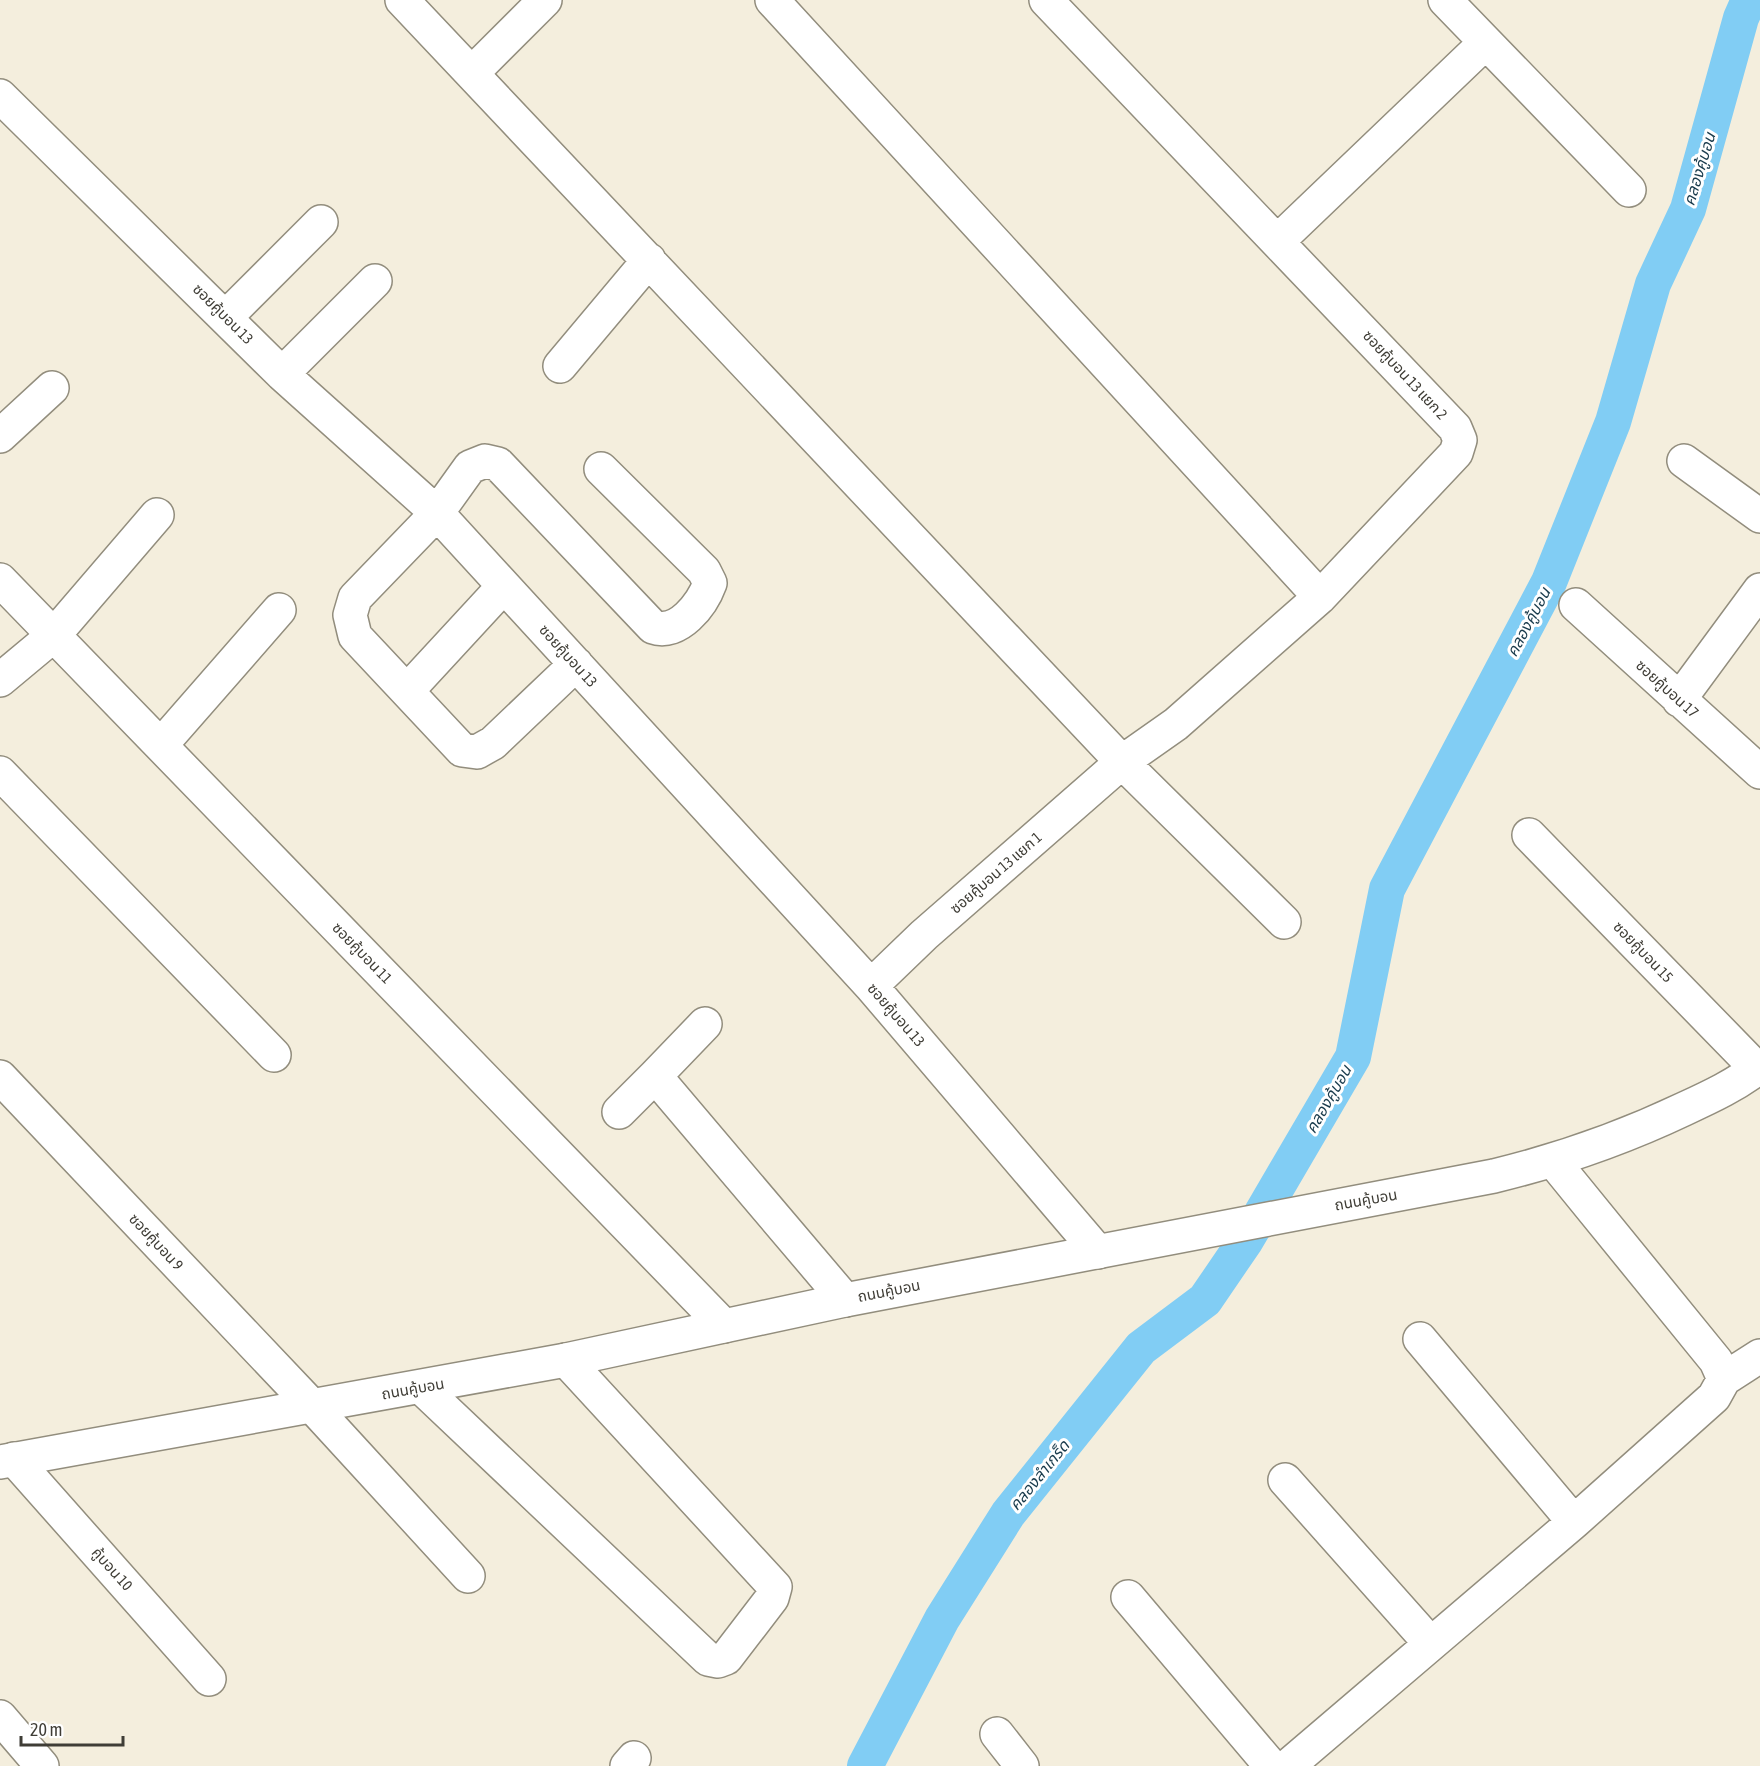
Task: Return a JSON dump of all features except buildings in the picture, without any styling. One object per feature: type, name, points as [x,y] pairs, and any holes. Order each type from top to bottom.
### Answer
[{"type":"street","points":[[402,0],[1122,762],[1284,922]]},
{"type":"street","points":[[472,72],[545,0]]},
{"type":"street","points":[[772,0],[1320,597]]},
{"type":"street","name":"ซอยคู้บอน 13 แยก 2","points":[[1046,0],[1455,428],[1460,440],[1456,453],[1320,597],[1176,724],[1122,762]]},
{"type":"street","points":[[1444,0],[1629,190]]},
{"type":"street","points":[[1278,241],[1485,44]]},
{"type":"street","name":"ซอยคู้บอน 13","points":[[0,96],[282,374],[437,513],[871,986],[1098,1252]]},
{"type":"street","points":[[226,317],[321,222]]},
{"type":"street","points":[[560,366],[649,260]]},
{"type":"street","points":[[282,374],[375,281]]},
{"type":"street","points":[[0,436],[52,388]]},
{"type":"street","points":[[576,664],[492,743],[477,752],[462,750],[355,636],[350,615],[355,598],[437,513],[470,467],[485,461],[498,464],[653,627],[663,631],[676,627],[705,598],[710,583],[704,571],[602,469]]},
{"type":"street","points":[[1684,461],[1760,516]]},
{"type":"street","points":[[0,680],[54,635],[157,515]]},
{"type":"street","name":"ซอยคู้บอน 11","points":[[0,580],[724,1326]]},
{"type":"street","points":[[407,691],[504,586]]},
{"type":"street","points":[[1679,700],[1760,590]]},
{"type":"street","name":"ซอยคู้บอน 17","points":[[1576,605],[1760,772]]},
{"type":"street","points":[[161,746],[279,610]]},
{"type":"street","name":"ซอยคู้บอน 13 แยก 1","points":[[871,986],[924,935],[1122,762]]},
{"type":"street","points":[[0,773],[274,1055]]},
{"type":"street","name":"ซอยคู้บอน 15","points":[[1529,835],[1758,1068]]},
{"type":"street","points":[[619,1112],[705,1024]]},
{"type":"street","name":"ถนนคู้บอน","points":[[7,1461],[422,1388],[567,1360],[845,1300],[1207,1229],[1494,1176],[1554,1162],[1637,1132],[1707,1098],[1758,1068]]},
{"type":"street","points":[[655,1076],[845,1300]]},
{"type":"street","name":"ซอยคู้บอน 9","points":[[0,1077],[313,1407],[468,1576]]},
{"type":"street","points":[[1554,1162],[1716,1361],[1724,1379]]},
{"type":"street","points":[[1420,1339],[1574,1522]]},
{"type":"street","points":[[1288,1766],[1574,1522],[1714,1397],[1724,1379],[1760,1356]]},
{"type":"street","points":[[422,1388],[708,1659],[718,1661],[726,1658],[772,1598],[775,1587],[567,1360]]},
{"type":"street","name":"คู้บอน 10","points":[[7,1461],[210,1679]]},
{"type":"street","points":[[1285,1480],[1430,1643]]},
{"type":"street","points":[[1128,1597],[1271,1766]]},
{"type":"street","points":[[0,1717],[42,1766]]},
{"type":"street","points":[[997,1734],[1022,1766]]},
{"type":"waterway","name":"คลองคู้บอน","points":[[865,1766],[942,1619],[1008,1514],[1141,1348],[1205,1300],[1246,1240],[1353,1057],[1387,889],[1549,582],[1613,422],[1653,284],[1688,209],[1741,18],[1749,0]]},
{"type":"water label","name":"คลองลำเกร็ด","points":[[1039,1475]]}]
